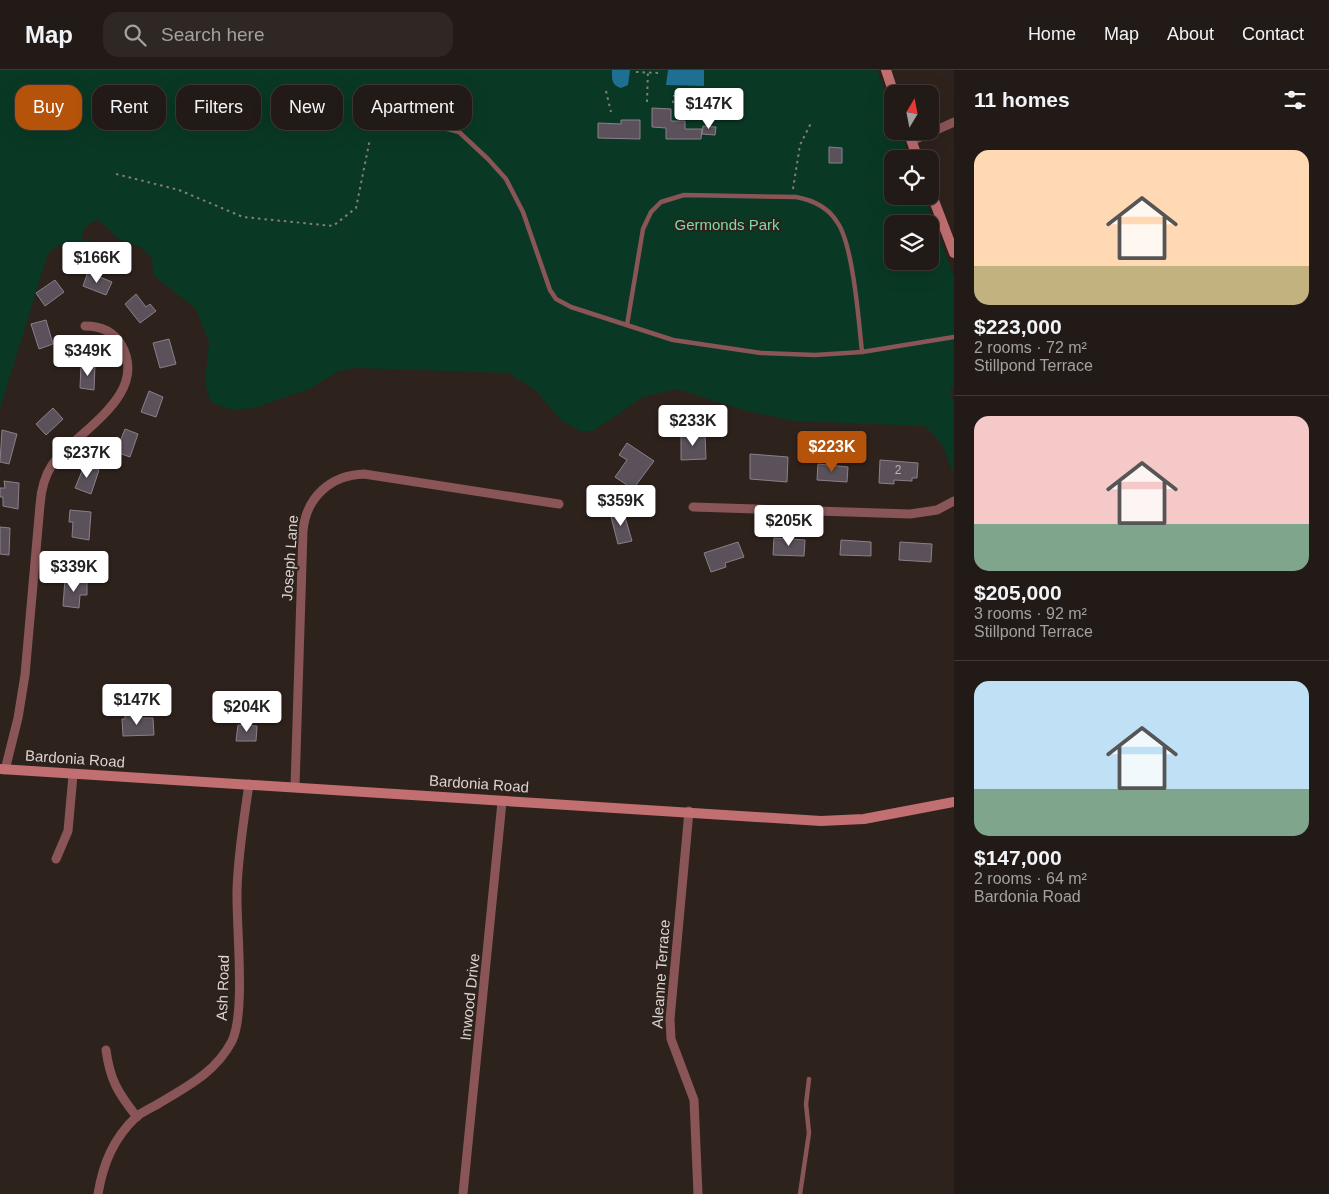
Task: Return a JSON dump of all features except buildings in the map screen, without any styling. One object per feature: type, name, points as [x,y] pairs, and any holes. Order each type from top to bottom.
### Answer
[{"type":"street","points":[[886,70],[891,85]]},
{"type":"street","points":[[939,127],[954,122]]},
{"type":"street","points":[[936,205],[954,253]]},
{"type":"street","points":[[2,769],[18,718],[25,675],[40,505],[45,479],[59,457],[113,406],[126,378],[126,356],[120,342],[106,330],[85,326]]},
{"type":"street","name":"Joseph Lane","points":[[295,787],[303,531],[307,509],[316,496],[337,480],[364,474],[559,504]]},
{"type":"street","points":[[693,507],[910,514],[937,510],[954,501]]},
{"type":"street","name":"Bardonia Road","points":[[2,769],[502,802],[844,821],[954,802]]},
{"type":"street","points":[[56,859],[68,831],[73,775]]},
{"type":"street","name":"Ash Road","points":[[98,1194],[102,1170],[109,1152],[137,1117],[205,1076],[223,1057],[233,1038],[239,1013],[238,868],[249,784]]},
{"type":"street","name":"Inwood Drive","points":[[463,1194],[502,802]]},
{"type":"street","name":"Aleanne Terrace","points":[[689,811],[670,1019],[671,1039],[694,1100],[698,1194]]},
{"type":"street","points":[[106,1050],[109,1074],[119,1094],[137,1117]]},
{"type":"lane","points":[[451,130],[459,132],[506,179],[523,212],[547,284],[556,299],[571,308],[673,340],[730,350],[787,355],[862,352],[954,338]]},
{"type":"lane","points":[[627,325],[645,224],[655,207],[672,197],[791,196],[807,199],[828,211],[841,227],[849,257],[862,352]]},
{"type":"lane","points":[[800,1194],[809,1133],[806,1104],[809,1078]]},
{"type":"path","points":[[636,72],[648,71],[659,73]]},
{"type":"path","points":[[647,102],[648,71]]},
{"type":"path","points":[[606,91],[611,112]]},
{"type":"path","points":[[674,95],[674,102]]},
{"type":"path","points":[[690,112],[704,96]]},
{"type":"path","points":[[792,190],[800,146],[811,123]]},
{"type":"path","points":[[116,174],[179,190],[243,217],[333,226],[356,208],[370,139]]},
{"type":"green space","name":"Germonds Park","points":[[0,70],[877,70],[884,90],[884,140],[903,140],[907,150],[884,150],[884,205],[927,205],[931,215],[884,215],[884,270],[939,270],[939,236],[954,277],[954,387],[950,387],[954,407],[954,473],[945,450],[934,435],[924,426],[794,421],[746,411],[677,389],[643,397],[593,431],[581,431],[562,421],[536,391],[509,373],[355,368],[339,371],[309,389],[254,408],[231,410],[211,402],[205,383],[209,342],[196,309],[154,276],[151,257],[141,247],[120,240],[99,220],[89,224],[84,231],[82,238],[90,243],[89,251],[81,252],[59,245],[48,253],[0,409]]},
{"type":"water","points":[[612,70],[630,70],[628,85],[621,88],[615,85],[612,79]]},
{"type":"water","points":[[668,70],[704,70],[704,86],[666,85]]}]
